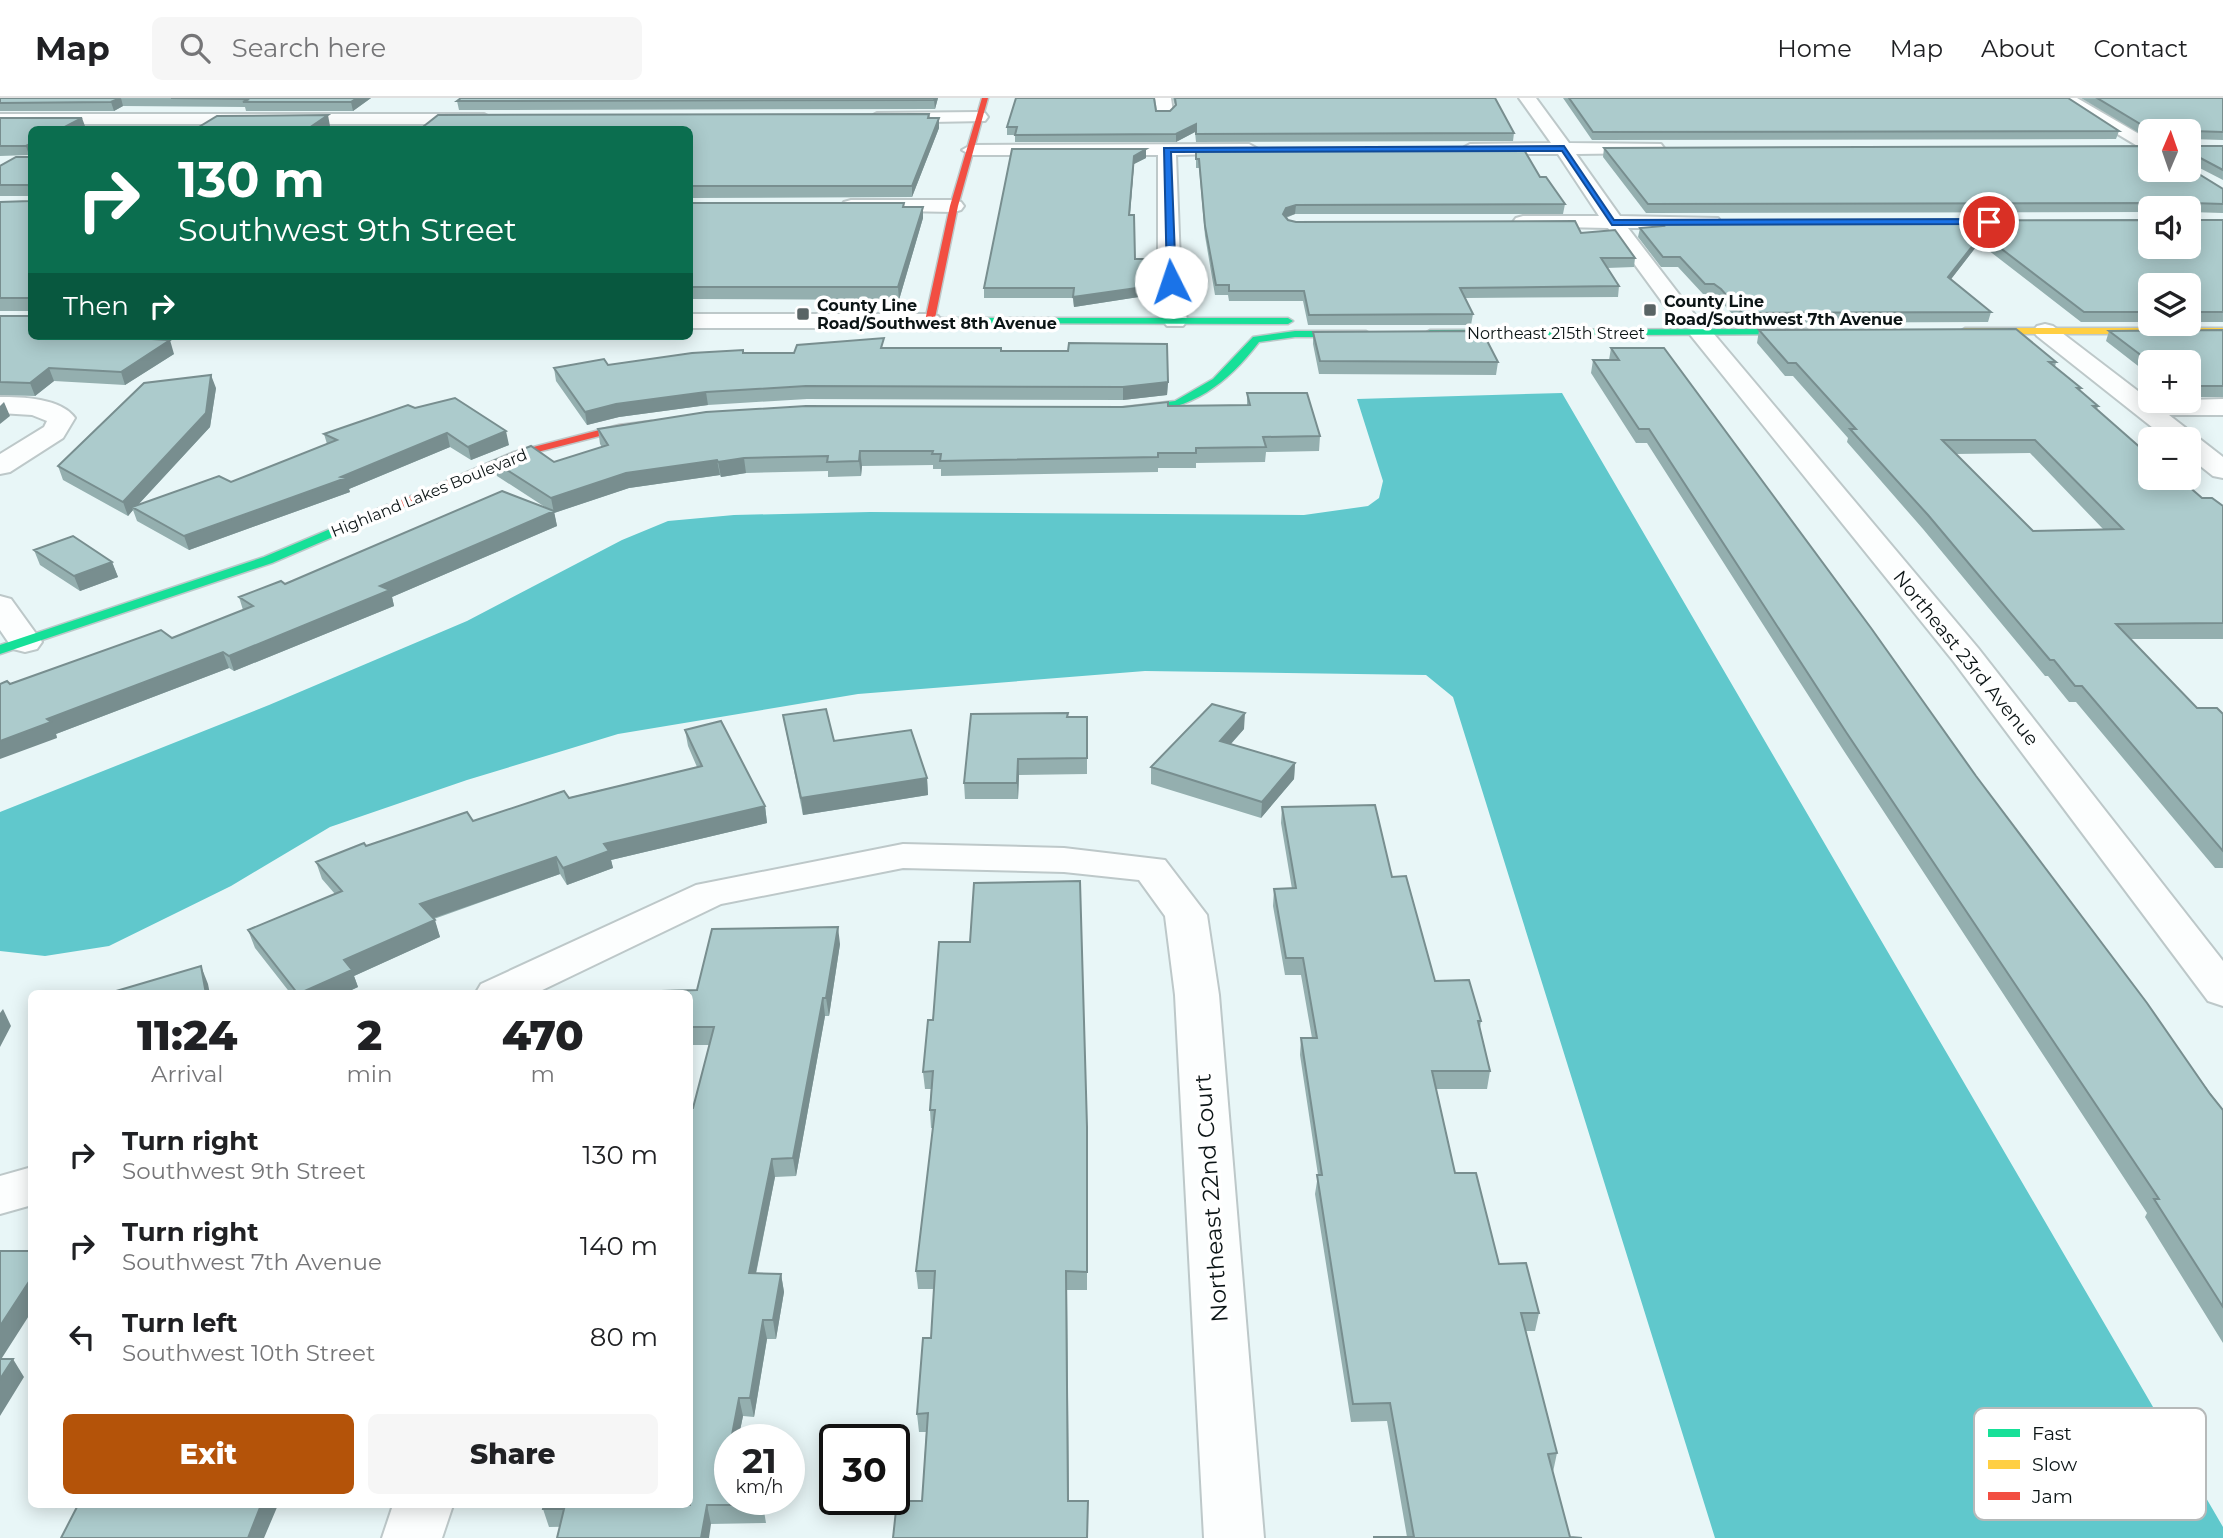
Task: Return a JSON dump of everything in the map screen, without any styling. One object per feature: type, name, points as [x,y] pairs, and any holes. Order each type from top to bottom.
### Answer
[{"type":"street","points":[[411,124],[444,98]]},
{"type":"street","points":[[930,321],[954,206],[985,98]]},
{"type":"street","name":"Northeast 23rd Avenue","points":[[1527,98],[1564,148],[1612,222],[1693,326],[1966,655],[2223,990]]},
{"type":"street","points":[[2064,98],[2138,141]]},
{"type":"street","points":[[856,118],[979,117]]},
{"type":"street","points":[[0,119],[411,124],[500,119]]},
{"type":"street","points":[[2107,147],[2138,148]]},
{"type":"street","points":[[1455,149],[1676,148]]},
{"type":"street","points":[[1167,149],[1169,262],[1175,321]]},
{"type":"street","points":[[971,150],[1263,149]]},
{"type":"street","points":[[836,206],[954,206]]},
{"type":"street","points":[[1502,222],[1736,222]]},
{"type":"street","points":[[2138,319],[1954,326],[2045,331],[2223,331]]},
{"type":"street","points":[[2201,319],[2223,319]]},
{"type":"street","points":[[693,321],[1175,321],[1381,327],[1267,335],[1256,339],[1240,361],[1186,401],[1158,408],[1096,411]]},
{"type":"street","points":[[1424,321],[1824,326]]},
{"type":"street","name":"Northeast 215th Street","points":[[1407,333],[1693,326]]},
{"type":"street","points":[[2045,331],[2138,404]]},
{"type":"street","points":[[0,405],[24,405],[49,410],[62,418],[54,432],[0,466]]},
{"type":"street","points":[[2201,407],[2223,407]]},
{"type":"street","points":[[2149,413],[2168,427]]},
{"type":"street","name":"Highland Lakes Boulevard","points":[[13,646],[268,560],[518,454],[620,428],[670,421]]},
{"type":"street","points":[[2201,453],[2223,470]]},
{"type":"street","points":[[0,606],[13,646]]},
{"type":"street","name":"Northeast 22nd Court","points":[[506,990],[710,894],[890,858],[903,856],[1064,860],[1151,869],[1186,915],[1197,995],[1234,1538]]},
{"type":"street","points":[[0,1195],[28,1187]]},
{"type":"street","points":[[412,1538],[423,1508]]},
{"type":"water","points":[[1562,393],[2154,1408],[1974,1408],[1974,1520],[2206,1520],[2206,1498],[2223,1527],[2223,1538],[1715,1538],[1453,697],[1426,675],[1145,671],[858,694],[618,734],[467,780],[330,827],[231,886],[109,946],[45,956],[0,951],[0,812],[269,705],[467,621],[622,540],[668,521],[734,515],[870,512],[1304,515],[1368,506],[1379,498],[1383,481],[1357,399]]},
{"type":"building","points":[[0,98],[120,98],[111,102],[0,103]]},
{"type":"building","points":[[171,98],[357,98],[351,102],[243,102],[249,99]]},
{"type":"building","points":[[461,98],[935,98],[457,101]]},
{"type":"building","points":[[1016,98],[1154,98],[1156,111],[1170,111],[1176,105],[1175,98],[1495,98],[1514,133],[1196,134],[1196,124],[1176,134],[1015,135],[1017,127],[1007,127]]},
{"type":"building","points":[[1569,98],[2068,98],[2119,131],[1593,132]]},
{"type":"building","points":[[2097,98],[2223,98],[2223,132],[2202,131],[2202,119],[2138,119],[2138,123]]},
{"type":"building","points":[[929,114],[928,118],[939,118],[912,186],[693,186],[693,126],[424,126],[438,115]]},
{"type":"building","points":[[328,115],[312,126],[201,126],[217,116]]},
{"type":"building","points":[[0,118],[82,118],[67,126],[28,126],[28,145],[0,146]]},
{"type":"building","points":[[2138,146],[2138,182],[2202,182],[2202,176],[2223,189],[2223,204],[2201,203],[2201,196],[2138,196],[2138,203],[1648,204],[1604,148]]},
{"type":"building","points":[[2202,146],[2223,146],[2223,170],[2202,159]]},
{"type":"building","points":[[1523,148],[1540,177],[1546,177],[1565,204],[1296,205],[1286,208],[1283,214],[1288,220],[1296,222],[1575,221],[1581,233],[1615,230],[1635,258],[1601,258],[1619,286],[1460,288],[1473,314],[1309,315],[1304,291],[1229,291],[1229,285],[1216,285],[1205,226],[1196,149]]},
{"type":"building","points":[[1012,149],[1146,149],[1134,156],[1129,215],[1134,215],[1135,259],[1156,259],[1158,285],[1073,297],[1074,288],[984,288]]},
{"type":"building","points":[[16,157],[28,157],[28,185],[0,185],[0,166]]},
{"type":"building","points":[[28,201],[28,298],[0,298],[0,202]]},
{"type":"building","points":[[693,203],[904,203],[903,207],[923,207],[898,287],[693,287]]},
{"type":"building","points":[[2138,220],[2138,259],[2201,259],[2201,220],[2223,220],[2223,312],[2201,312],[2201,273],[2138,273],[2138,312],[2084,312],[1982,234],[1948,277],[1991,312],[1742,313],[1721,289],[1714,284],[1705,284],[1680,257],[1663,257],[1640,228],[1664,226],[1661,221]]},
{"type":"building","points":[[0,316],[28,316],[28,340],[170,340],[121,372],[49,368],[30,383],[0,382]]},
{"type":"building","points":[[2016,329],[2056,362],[2049,362],[2081,388],[2077,388],[2098,406],[2093,406],[2138,446],[2138,490],[2193,490],[2202,498],[2212,498],[2223,506],[2223,623],[2116,624],[2197,708],[2217,708],[2223,714],[2223,851],[2082,686],[2075,686],[2054,660],[2050,660],[1928,515],[1850,429],[1856,429],[1796,363],[1788,363],[1759,330]],"holes":[[[1942,440],[2035,440],[2123,529],[2033,531]]]},
{"type":"building","points":[[2201,330],[2223,330],[2223,386],[2201,386],[2201,350],[2138,350],[2138,353],[2109,331],[2138,331],[2138,336],[2201,336]]},
{"type":"building","points":[[1482,331],[1498,362],[1320,361],[1313,332]]},
{"type":"building","points":[[884,338],[881,348],[1001,348],[1001,351],[1068,351],[1069,343],[1167,344],[1168,382],[1123,387],[806,386],[706,392],[616,404],[585,412],[554,368],[604,359],[608,365],[692,353],[743,350],[743,353],[794,353],[797,345]]},
{"type":"building","points":[[1611,348],[1664,348],[2223,1110],[2223,1307],[2154,1199],[2159,1199],[1846,732],[1649,429],[1639,429],[1593,360],[1619,360]]},
{"type":"building","points":[[211,375],[206,413],[123,502],[58,466],[144,383]]},
{"type":"building","points":[[1247,393],[1307,393],[1320,436],[1263,437],[1266,447],[1196,448],[1196,453],[1158,453],[1158,457],[940,461],[941,454],[932,454],[933,451],[860,451],[859,461],[827,462],[828,456],[717,460],[626,473],[551,498],[493,461],[531,446],[554,462],[608,445],[598,429],[706,412],[806,406],[1123,407],[1168,402],[1168,406],[1250,405]]},
{"type":"building","points":[[455,398],[506,431],[468,447],[447,433],[341,477],[346,478],[184,536],[132,507],[219,476],[231,482],[337,440],[324,434],[408,405],[415,408]]},
{"type":"building","points":[[502,491],[554,511],[380,586],[390,590],[229,656],[223,652],[47,719],[51,722],[0,741],[0,684],[7,681],[10,684],[161,630],[172,638],[253,606],[239,597],[281,581],[285,584]]},
{"type":"building","points":[[73,536],[112,562],[74,576],[34,550]]},
{"type":"building","points":[[1212,704],[1245,713],[1220,741],[1295,763],[1262,802],[1151,767]]},
{"type":"building","points":[[826,709],[834,741],[911,730],[927,778],[801,798],[783,715]]},
{"type":"building","points":[[1068,713],[1067,717],[1087,717],[1087,758],[1018,759],[1017,783],[964,783],[971,714]]},
{"type":"building","points":[[721,721],[765,806],[604,844],[609,851],[563,868],[556,857],[420,904],[435,920],[344,960],[352,970],[307,990],[295,990],[248,930],[342,891],[316,862],[364,843],[366,846],[467,812],[473,821],[564,791],[569,798],[702,766],[685,730]]},
{"type":"building","points":[[1375,805],[1392,877],[1406,876],[1435,981],[1469,980],[1481,1021],[1478,1021],[1490,1071],[1432,1071],[1455,1173],[1476,1173],[1499,1264],[1526,1263],[1539,1313],[1521,1313],[1557,1453],[1548,1454],[1570,1537],[1582,1538],[1374,1538],[1414,1537],[1390,1403],[1353,1404],[1317,1175],[1322,1175],[1301,1038],[1317,1038],[1303,958],[1286,958],[1274,889],[1296,888],[1282,807]]},
{"type":"building","points":[[1080,881],[1087,1127],[1087,1272],[1066,1271],[1068,1501],[1088,1501],[1087,1538],[893,1538],[895,1515],[910,1515],[910,1501],[922,1501],[928,1413],[917,1414],[923,1338],[931,1338],[935,1271],[916,1271],[935,1110],[930,1110],[933,1071],[923,1072],[928,1020],[933,1020],[939,942],[970,942],[974,883]]},
{"type":"building","points":[[838,927],[793,1158],[772,1159],[749,1273],[781,1274],[773,1320],[763,1320],[750,1398],[739,1398],[734,1424],[714,1424],[714,1505],[707,1505],[701,1538],[557,1538],[564,1509],[543,1508],[693,1508],[693,1108],[714,1027],[693,1027],[693,990],[697,990],[712,929]]},
{"type":"building","points":[[201,966],[205,990],[120,990]]},
{"type":"building","points":[[0,1251],[28,1251],[28,1283],[0,1326]]},
{"type":"building","points":[[0,1359],[13,1359],[0,1379]]},
{"type":"building","points":[[76,1508],[260,1508],[248,1538],[61,1538]]},
{"type":"traffic: fast","points":[[955,321],[1288,321]]},
{"type":"traffic: fast","points":[[1430,333],[1811,332]]},
{"type":"traffic: fast","points":[[1117,411],[1162,408],[1187,400],[1225,373],[1256,339],[1295,334],[1366,334]]},
{"type":"traffic: fast","points":[[0,650],[268,560],[387,509]]},
{"type":"traffic: slow","points":[[1965,331],[2223,331]]},
{"type":"traffic: jam","points":[[955,321],[930,321],[954,206],[985,98]]},
{"type":"traffic: jam","points":[[387,509],[518,454],[619,428],[651,424]]},
{"type":"place","name":"County Line Road/Southwest 7th Avenue","points":[[1650,310]]},
{"type":"place","name":"County Line Road/Southwest 8th Avenue","points":[[803,314]]},
{"type":"route","points":[[1171,282],[1167,149],[1564,148],[1612,222],[1989,222]]}]
